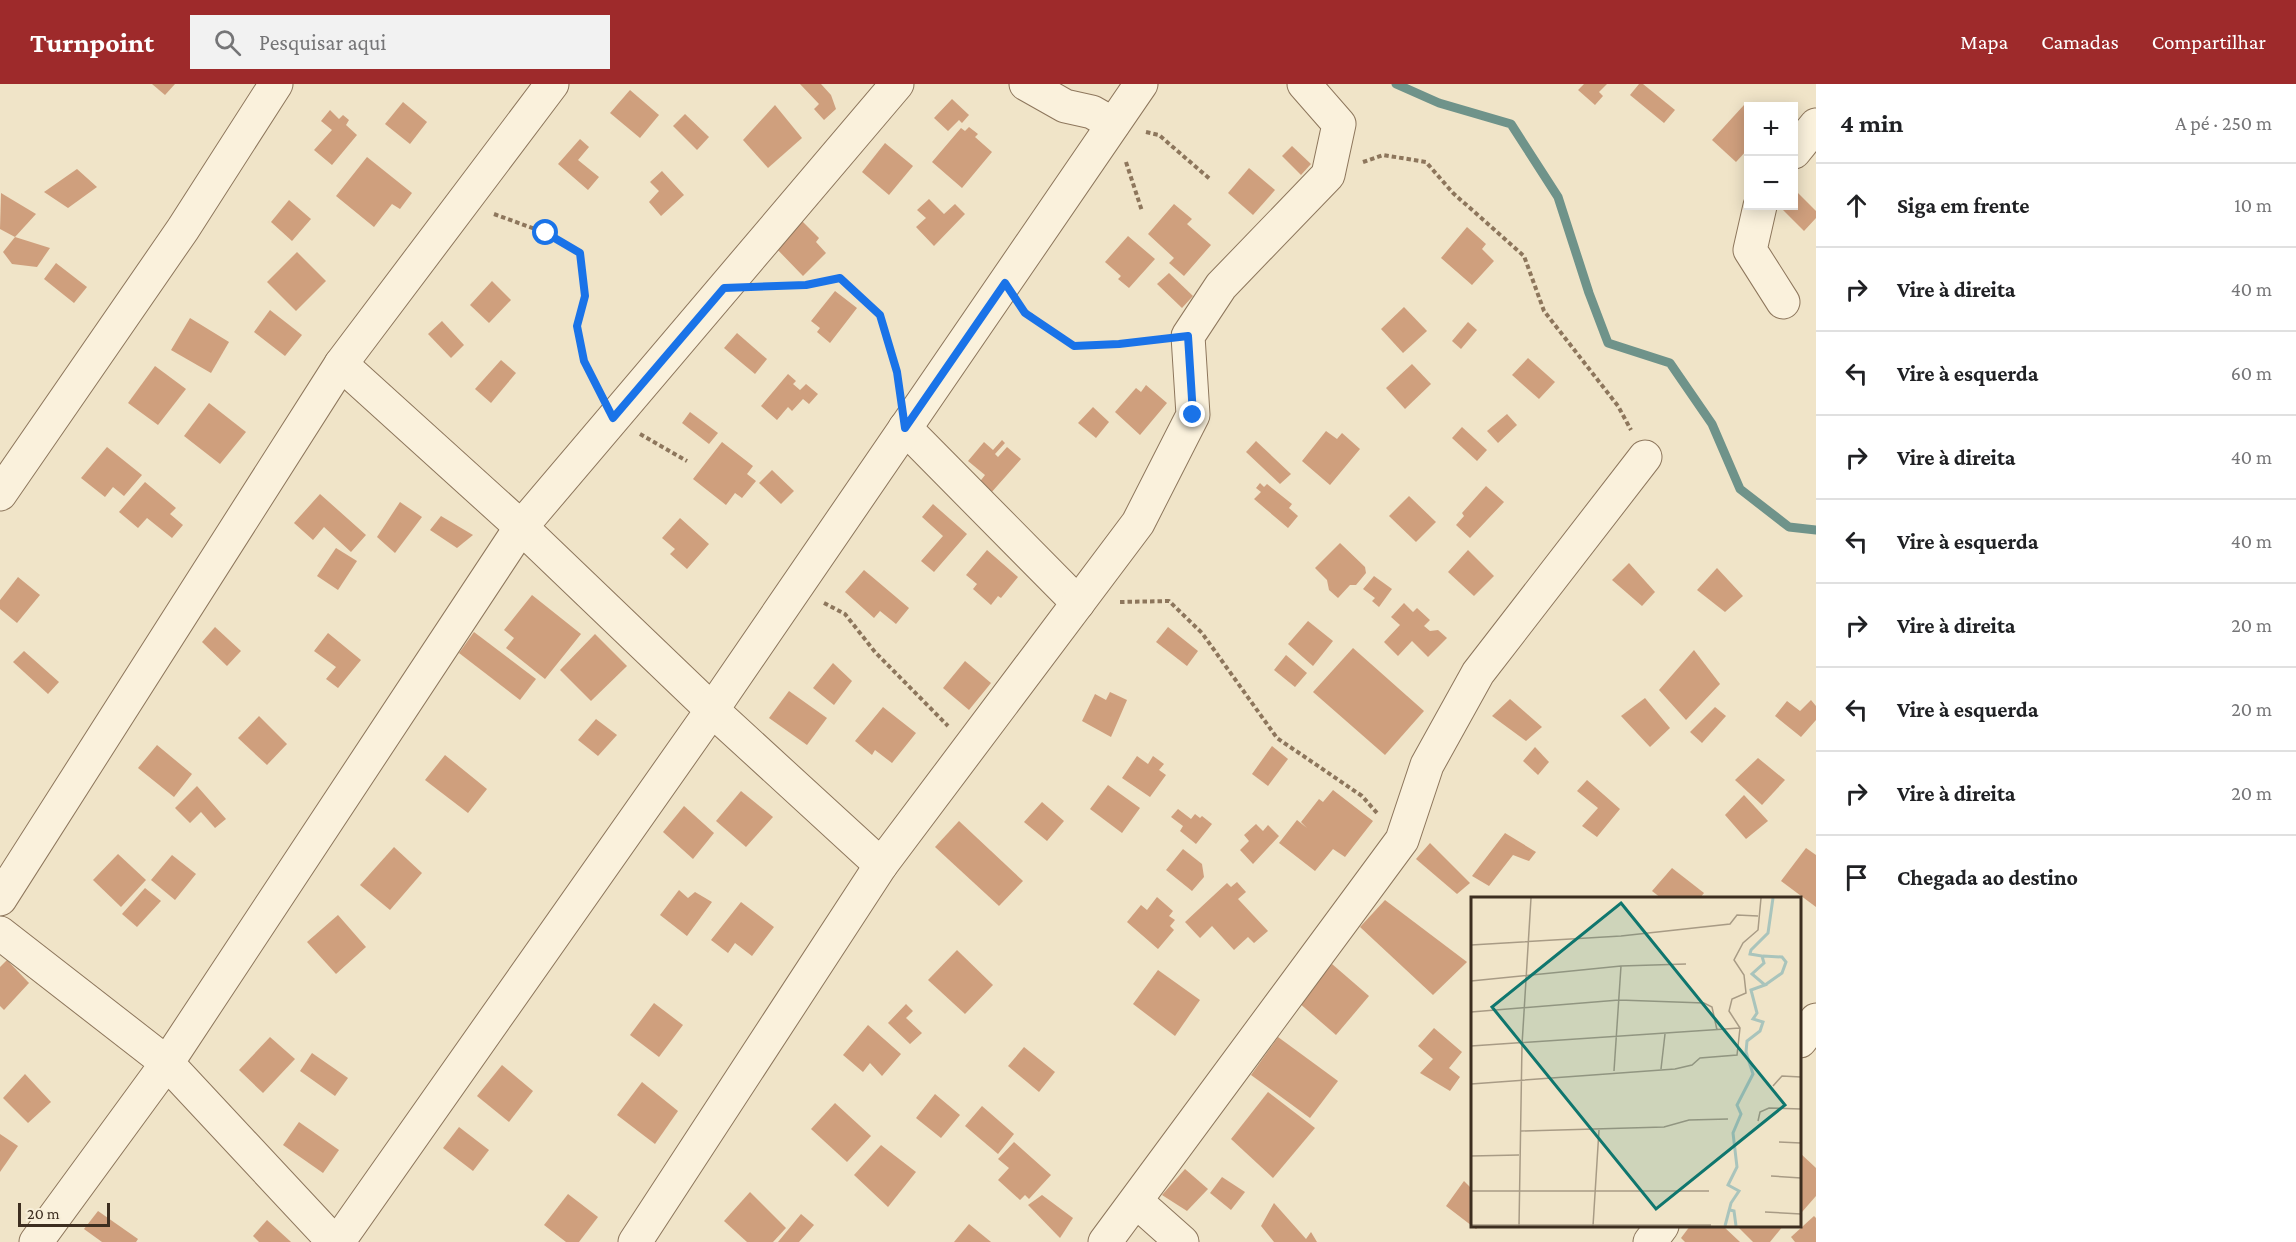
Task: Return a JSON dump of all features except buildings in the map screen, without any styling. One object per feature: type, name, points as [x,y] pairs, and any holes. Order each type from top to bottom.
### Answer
[{"type":"street","points":[[0,494],[183,230],[276,84]]},
{"type":"street","points":[[0,899],[341,364],[552,84]]},
{"type":"street","points":[[36,1242],[167,1063],[521,527],[897,84]]},
{"type":"street","points":[[1026,84],[1065,106],[1092,112],[1113,124]]},
{"type":"street","points":[[0,933],[167,1063],[336,1242],[712,710],[1141,84]]},
{"type":"street","points":[[635,1242],[881,865],[1138,522],[1193,415],[1188,336],[1221,286],[1328,175],[1339,124],[1304,84]]},
{"type":"street","points":[[1798,147],[1816,125]]},
{"type":"street","points":[[1759,210],[1750,250],[1783,302]]},
{"type":"street","points":[[341,364],[521,527],[712,710],[881,865]]},
{"type":"street","points":[[905,428],[1078,603]]},
{"type":"street","points":[[1105,1242],[1137,1202],[1402,840],[1427,765],[1478,673],[1645,457]]},
{"type":"street","points":[[1801,1040],[1816,1020]]},
{"type":"street","points":[[1137,1202],[1182,1242]]},
{"type":"street","points":[[1650,1242],[1661,1227]]},
{"type":"path","points":[[1113,124],[1159,135],[1211,180]]},
{"type":"path","points":[[1113,124],[1142,211]]},
{"type":"path","points":[[1328,175],[1383,155],[1426,162],[1453,193],[1524,256],[1544,311],[1618,406],[1645,457]]},
{"type":"path","points":[[463,203],[546,233],[580,253],[585,296],[577,326],[584,361],[613,418],[687,461]]},
{"type":"path","points":[[724,288],[806,285],[840,278],[880,315],[897,372],[905,428]]},
{"type":"path","points":[[1005,283],[1025,313],[1074,346],[1119,344],[1188,336]]},
{"type":"path","points":[[795,589],[845,614],[875,652],[969,748]]},
{"type":"path","points":[[1078,603],[1169,601],[1202,633],[1277,738],[1362,796],[1402,840]]},
{"type":"waterway","points":[[1396,84],[1439,103],[1511,124],[1558,197],[1608,343],[1670,363],[1712,424],[1740,489],[1789,527],[1816,530]]},
{"type":"route","points":[[546,233],[580,253],[585,296],[577,326],[584,361],[613,418],[724,288],[806,285],[840,278],[880,315],[897,372],[905,428],[1005,283],[1025,313],[1074,346],[1119,344],[1188,336],[1193,415]]}]
